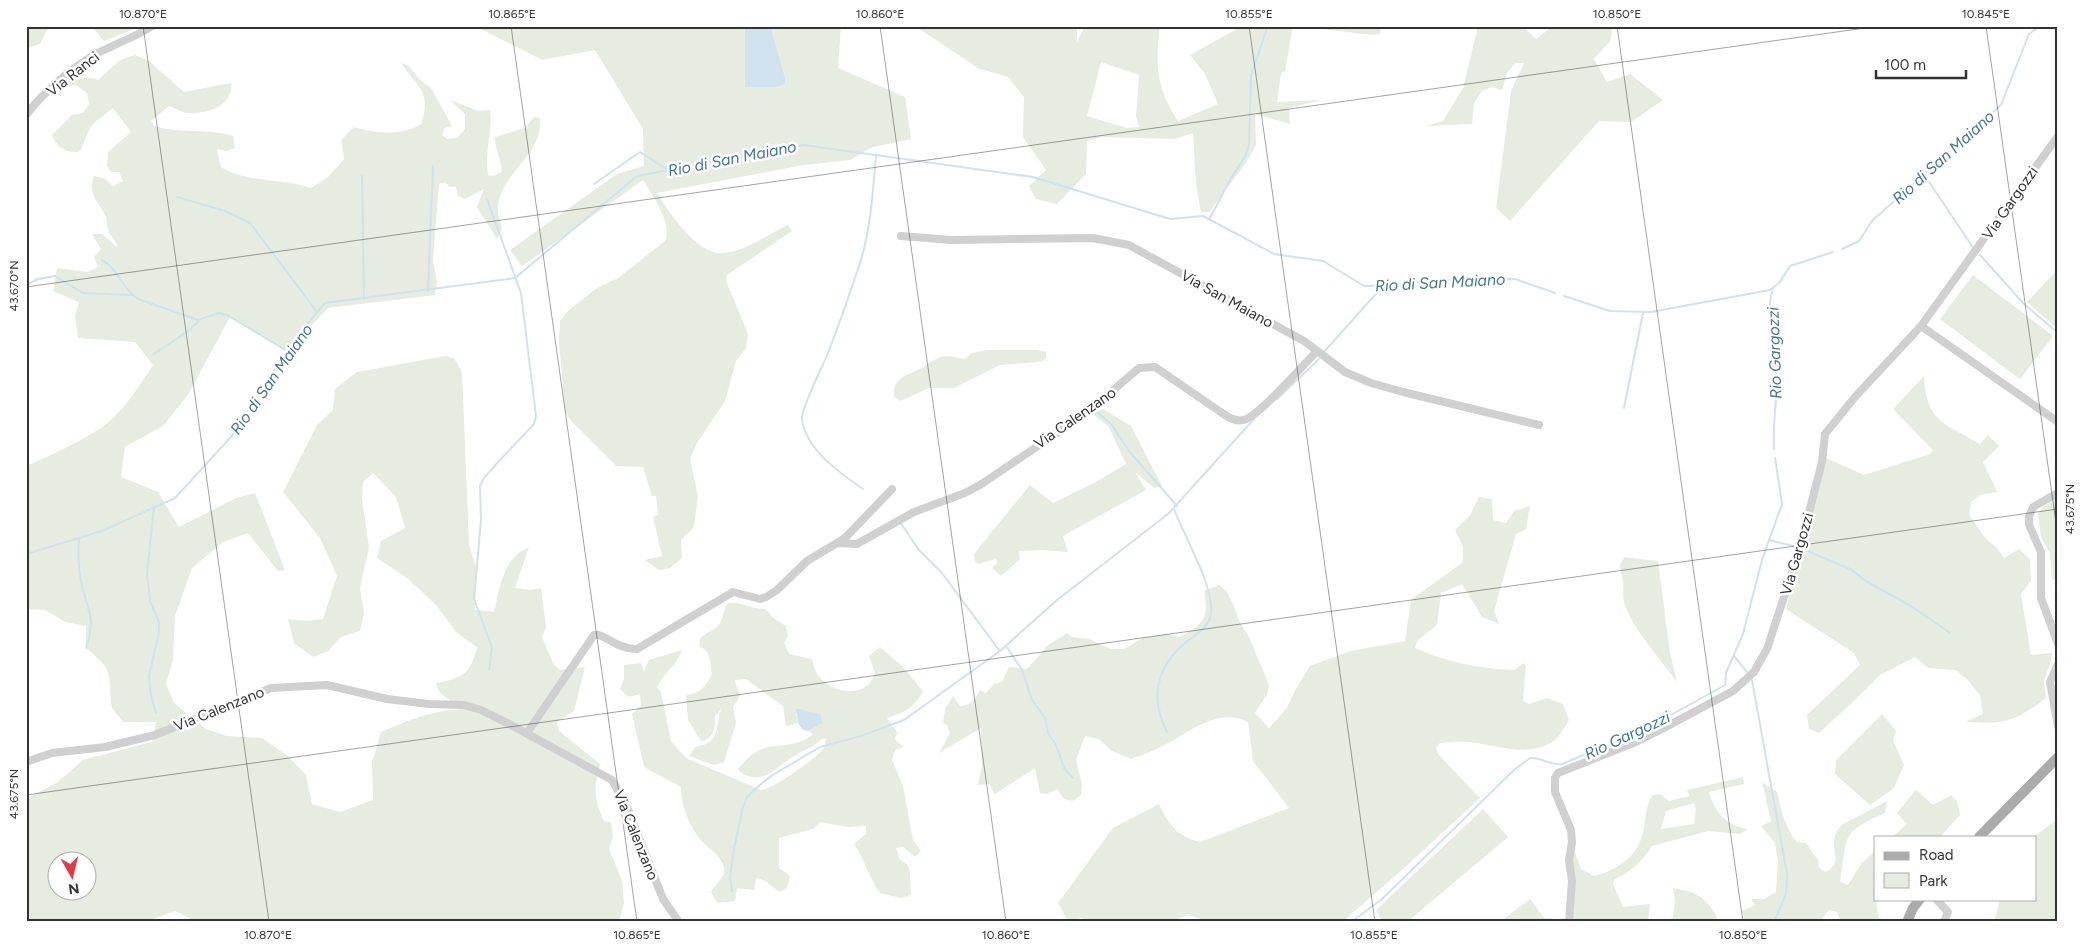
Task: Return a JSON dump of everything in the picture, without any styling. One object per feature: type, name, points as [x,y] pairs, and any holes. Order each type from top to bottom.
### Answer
[{"type":"main road","points":[[1980,836],[2058,757]]},
{"type":"main road","points":[[1907,922],[1913,908],[1919,900]]},
{"type":"street","name":"Via Ranci","points":[[26,115],[45,95],[82,64],[95,55],[135,37],[152,26]]},
{"type":"street","name":"Via Gargozzi","points":[[1569,922],[1572,881],[1569,860],[1572,842],[1571,830],[1555,792],[1555,778],[1558,773],[1636,742],[1662,729],[1733,690],[1754,672],[1768,649],[1799,551],[1822,462],[1825,434],[1855,397],[1921,326],[2058,136]]},
{"type":"street","name":"Via San Maiano","points":[[901,236],[951,240],[1094,238],[1129,245],[1304,341],[1346,372],[1371,383],[1539,425]]},
{"type":"street","points":[[1921,326],[2058,422]]},
{"type":"street","name":"Via Calenzano","points":[[837,543],[857,544],[914,512],[965,493],[980,485],[1096,406],[1139,368],[1155,367],[1234,420],[1243,420],[1258,412],[1318,351]]},
{"type":"street","name":"Via Calenzano","points":[[527,734],[594,635],[602,635],[621,648],[642,648],[733,592],[760,599],[777,590],[807,561],[846,537],[892,488]]},
{"type":"street","points":[[2058,493],[2033,507],[2029,517],[2030,525],[2041,552],[2041,598],[2058,644]]},
{"type":"street","points":[[2058,664],[2050,682],[2058,726]]},
{"type":"street","name":"Via Calenzano","points":[[26,762],[52,753],[105,747],[155,734],[262,690],[317,684],[388,699],[429,704],[464,705],[481,710],[593,768],[617,786],[655,882],[663,899],[679,922]]},
{"type":"street","points":[[1937,900],[1948,912],[1944,922]]},
{"type":"green space","points":[[26,26],[51,26],[40,44],[30,47],[26,43]]},
{"type":"green space","points":[[91,26],[142,26],[104,41]]},
{"type":"green space","points":[[475,26],[841,26],[838,68],[905,97],[911,139],[873,147],[850,160],[804,165],[657,193],[685,231],[704,248],[714,252],[733,252],[757,242],[788,225],[792,231],[727,275],[726,281],[748,334],[746,348],[736,361],[725,401],[697,443],[690,459],[698,496],[694,527],[681,540],[682,558],[670,568],[659,570],[645,560],[662,556],[653,517],[658,515],[656,496],[652,496],[643,467],[616,466],[572,422],[565,412],[559,342],[560,321],[568,311],[597,288],[618,278],[665,241],[667,234],[666,226],[656,201],[643,180],[522,266],[510,250],[617,174],[644,166],[643,129],[595,50],[542,60]]},
{"type":"green space","points":[[915,26],[1077,26],[1077,42],[1085,26],[1160,26],[1158,65],[1161,87],[1178,121],[1218,104],[1205,74],[1190,55],[1242,26],[1293,26],[1285,71],[1281,73],[1277,102],[1322,100],[1289,108],[1290,124],[1255,114],[1256,145],[1246,163],[1209,212],[1201,212],[1196,184],[1193,133],[1175,139],[1102,137],[1087,141],[1086,174],[1057,204],[1036,199],[1029,186],[1046,170],[1023,137],[1024,97],[1008,77],[978,68]],"holes":[[[1101,62],[1139,75],[1136,116],[1139,127],[1127,128],[1087,116]]]},
{"type":"green space","points":[[1322,26],[1381,26],[1380,34],[1373,35],[1321,29]]},
{"type":"green space","points":[[1478,26],[1523,26],[1536,39],[1553,26],[1612,26],[1611,40],[1594,59],[1607,82],[1630,74],[1663,100],[1631,122],[1599,121],[1510,221],[1496,208],[1511,91],[1524,63],[1515,63],[1507,73],[1502,90],[1492,87],[1482,91],[1474,103],[1472,124],[1426,126],[1443,121],[1463,88]]},
{"type":"green space","points":[[135,55],[149,61],[184,92],[231,83],[231,91],[228,98],[218,107],[203,112],[188,113],[169,106],[151,121],[154,126],[164,128],[213,132],[233,136],[235,148],[227,151],[217,149],[221,167],[242,176],[311,188],[328,177],[344,159],[341,140],[354,127],[389,133],[406,131],[421,124],[425,105],[424,97],[418,85],[401,63],[409,66],[419,79],[431,88],[452,126],[445,128],[442,135],[447,139],[457,138],[465,129],[465,114],[450,100],[478,111],[490,110],[488,175],[493,176],[502,172],[495,137],[525,128],[534,117],[540,118],[540,131],[535,143],[529,154],[512,175],[500,197],[498,212],[502,229],[497,239],[477,207],[484,189],[465,199],[458,196],[456,187],[450,187],[445,182],[439,184],[433,260],[437,282],[435,295],[328,308],[287,351],[230,317],[188,395],[163,426],[125,447],[121,477],[158,492],[179,527],[236,498],[255,493],[285,570],[278,571],[248,533],[223,542],[192,568],[175,616],[173,660],[166,684],[174,703],[206,729],[227,736],[262,738],[288,756],[306,775],[312,804],[340,812],[373,800],[372,763],[381,732],[420,717],[461,709],[439,692],[436,683],[459,677],[469,669],[477,647],[457,633],[436,605],[407,578],[377,558],[381,541],[405,528],[396,497],[373,473],[363,482],[362,499],[369,547],[360,588],[364,614],[360,631],[341,637],[328,651],[313,657],[294,643],[288,619],[307,621],[323,619],[337,576],[320,538],[283,492],[317,425],[333,410],[335,389],[357,372],[445,356],[454,358],[462,372],[469,544],[476,568],[475,610],[494,612],[501,583],[508,566],[513,558],[529,547],[515,588],[530,590],[541,588],[546,627],[542,637],[553,663],[560,670],[585,667],[574,711],[557,722],[559,731],[600,764],[596,799],[604,821],[611,822],[613,837],[609,849],[622,880],[624,903],[619,922],[197,922],[175,911],[153,919],[152,922],[26,922],[26,799],[58,782],[83,760],[152,742],[156,722],[123,722],[112,708],[109,674],[102,663],[86,648],[86,626],[65,622],[45,610],[26,609],[26,466],[71,445],[104,426],[128,401],[153,365],[135,342],[78,338],[75,316],[79,302],[53,291],[57,268],[88,272],[98,267],[94,257],[101,249],[92,234],[102,234],[117,247],[107,227],[105,215],[92,192],[92,182],[94,176],[104,178],[113,186],[123,181],[119,172],[111,172],[107,166],[108,152],[131,132],[113,108],[91,127],[79,152],[70,152],[62,149],[52,135],[72,115],[83,113],[89,104],[87,93],[76,85],[62,87],[79,78],[98,80],[120,60]]},
{"type":"green space","points":[[2058,269],[2058,329],[2027,302]]},
{"type":"green space","points":[[1973,275],[2053,336],[2020,379],[1940,319]]},
{"type":"green space","points":[[988,350],[1037,350],[1046,352],[1046,359],[1040,362],[1000,365],[954,388],[929,388],[900,401],[894,396],[895,385],[901,378],[942,356],[965,359],[972,353]]},
{"type":"green space","points":[[1924,376],[1929,403],[1939,419],[1980,444],[1988,435],[1999,446],[1983,462],[1997,492],[1980,495],[1971,502],[1969,515],[1985,538],[1997,548],[2004,558],[2019,549],[2030,559],[2031,581],[2021,594],[2031,655],[2052,653],[2044,681],[2046,698],[2025,713],[2008,720],[1991,723],[1965,722],[1983,714],[1980,695],[1966,678],[1955,670],[1928,668],[1915,657],[1880,675],[1819,733],[1809,729],[1807,715],[1860,665],[1854,653],[1786,609],[1826,458],[1864,475],[1930,454],[1933,450],[1893,409]]},
{"type":"green space","points":[[1103,409],[1131,426],[1162,486],[1154,488],[1135,472],[1146,490],[1063,536],[1068,552],[1019,551],[1020,559],[1001,576],[992,568],[997,563],[996,559],[978,564],[975,561],[974,555],[977,550],[1030,485],[1053,503],[1096,482],[1126,464],[1109,427],[1093,414]]},
{"type":"green space","points":[[1479,497],[1492,499],[1493,520],[1506,523],[1514,511],[1530,506],[1526,529],[1516,534],[1494,611],[1499,624],[1482,617],[1462,584],[1441,593],[1437,625],[1417,641],[1415,648],[1451,661],[1488,668],[1514,670],[1524,663],[1526,666],[1523,701],[1529,704],[1547,698],[1563,704],[1569,720],[1555,740],[1539,748],[1519,750],[1477,743],[1440,743],[1436,747],[1438,754],[1480,798],[1342,922],[1212,922],[1187,915],[1172,922],[1084,922],[1082,918],[1068,921],[1058,903],[1113,828],[1159,804],[1166,818],[1175,829],[1186,837],[1200,842],[1289,808],[1253,761],[1248,722],[1226,717],[1215,719],[1194,728],[1159,748],[1131,759],[1112,751],[1099,739],[1085,736],[1076,760],[1082,784],[1081,795],[1073,801],[1064,799],[1057,789],[1047,794],[1040,793],[1035,768],[995,794],[989,784],[978,785],[982,766],[981,728],[939,753],[950,733],[947,725],[943,723],[945,709],[953,696],[960,706],[970,703],[975,699],[980,690],[986,693],[994,684],[1002,682],[1009,667],[1027,669],[1048,645],[1067,633],[1071,637],[1089,639],[1111,649],[1124,649],[1143,638],[1166,634],[1180,637],[1195,628],[1203,619],[1206,608],[1204,591],[1219,585],[1227,592],[1234,606],[1238,619],[1249,637],[1269,685],[1267,694],[1255,713],[1269,728],[1286,709],[1310,666],[1351,651],[1405,641],[1411,600],[1463,562],[1463,547],[1455,530],[1470,515]]},
{"type":"green space","points":[[2058,498],[2058,579],[2052,580],[2050,553],[2041,537],[2038,514],[2043,507]]},
{"type":"green space","points":[[1625,557],[1658,561],[1670,653],[1677,682],[1640,634],[1628,614],[1624,602],[1623,581],[1620,569]]},
{"type":"green space","points":[[728,603],[738,603],[766,609],[773,618],[786,626],[788,637],[784,643],[789,654],[812,659],[818,676],[834,688],[850,691],[865,687],[875,673],[869,656],[880,647],[903,667],[923,691],[917,701],[908,709],[887,718],[897,732],[895,739],[903,747],[895,750],[892,760],[903,786],[913,840],[921,851],[915,857],[903,847],[896,848],[900,860],[907,864],[910,872],[911,895],[901,898],[880,893],[876,887],[854,844],[866,834],[866,826],[847,827],[821,822],[813,829],[779,838],[779,868],[790,876],[787,888],[780,892],[766,882],[756,878],[754,890],[737,888],[735,901],[717,903],[711,892],[724,872],[722,862],[702,842],[692,826],[684,807],[681,787],[644,767],[632,714],[641,706],[640,694],[628,697],[620,689],[624,679],[624,665],[641,663],[644,672],[649,660],[682,650],[677,661],[662,678],[657,688],[661,692],[671,741],[688,759],[761,790],[775,785],[819,754],[823,749],[826,738],[762,777],[748,776],[740,772],[738,769],[756,752],[769,747],[798,742],[813,734],[808,731],[811,728],[796,713],[798,723],[786,726],[783,706],[746,679],[735,680],[740,695],[733,706],[736,723],[724,762],[714,765],[689,756],[695,747],[709,742],[716,734],[721,709],[715,716],[712,733],[708,739],[701,741],[688,720],[686,695],[702,689],[712,674],[708,655],[700,647],[700,643],[705,634],[720,624]]},
{"type":"green space","points":[[1882,714],[1896,731],[1893,740],[1904,765],[1894,788],[1870,805],[1835,774],[1836,760]]},
{"type":"green space","points":[[1743,777],[1744,784],[1709,792],[1722,817],[1733,825],[1748,829],[1740,834],[1708,831],[1652,846],[1636,866],[1614,880],[1613,884],[1623,907],[1650,904],[1648,922],[1572,922],[1570,861],[1573,847],[1581,869],[1594,876],[1615,868],[1622,864],[1638,846],[1643,833],[1646,811],[1653,795],[1660,794],[1669,801],[1690,796],[1687,790]],"holes":[[[1694,803],[1696,809],[1694,824],[1661,829],[1666,811]]]},
{"type":"green space","points":[[1762,782],[1777,792],[1789,830],[1797,842],[1806,843],[1818,860],[1819,867],[1825,872],[1832,868],[1835,863],[1834,838],[1843,824],[1887,801],[1885,813],[1860,826],[1848,838],[1840,882],[1848,885],[1861,864],[1874,852],[1874,900],[1880,922],[1841,922],[1837,912],[1829,910],[1823,918],[1825,922],[1745,922],[1742,911],[1755,905],[1751,899],[1764,899],[1776,892],[1778,862],[1775,843],[1761,826],[1771,821]]},
{"type":"green space","points":[[1916,790],[1933,805],[1951,795],[1957,801],[1960,815],[1941,836],[1893,836],[1907,824],[1897,813]]},
{"type":"green space","points":[[1483,809],[1508,837],[1407,922],[1383,922],[1376,910]]},
{"type":"green space","points":[[2058,819],[2058,922],[1994,922],[2000,900],[2036,900],[2036,836],[2034,836]]},
{"type":"green space","points":[[1673,888],[1696,894],[1711,907],[1719,922],[1672,922],[1675,902]]},
{"type":"green space","points":[[1530,899],[1544,918],[1557,919],[1557,922],[1500,922]]},
{"type":"water","points":[[745,26],[770,26],[785,78],[785,84],[776,87],[745,87]]},
{"type":"water","points":[[796,709],[821,715],[822,723],[808,731],[803,730],[798,723]]},
{"type":"waterway","name":"Rio di San Maiano","points":[[1842,249],[1859,241],[1872,221],[2001,105],[2029,34],[2040,26]]},
{"type":"waterway","points":[[1210,218],[1231,178],[1245,157],[1249,144],[1251,76],[1266,31]]},
{"type":"waterway","name":"Rio di San Maiano","points":[[26,554],[102,531],[175,498],[231,437],[297,336],[325,303],[515,278],[637,176],[804,145],[1033,177],[1170,219],[1203,216],[1274,254],[1323,261],[1364,286],[1397,285],[1436,280],[1515,279],[1555,293]]},
{"type":"waterway","points":[[594,184],[640,152],[668,170]]},
{"type":"waterway","points":[[863,489],[825,460],[810,440],[802,419],[805,406],[828,353],[861,260],[873,194],[876,155]]},
{"type":"waterway","points":[[428,291],[433,166]]},
{"type":"waterway","points":[[1923,173],[1974,249]]},
{"type":"waterway","points":[[362,176],[364,299]]},
{"type":"waterway","points":[[177,197],[225,211],[250,223],[317,312]]},
{"type":"waterway","points":[[487,199],[521,293],[536,416],[534,424],[484,478],[480,486],[481,520],[474,599],[492,647],[489,670]]},
{"type":"waterway","name":"Rio di San Maiano","points":[[1564,296],[1610,311],[1651,312],[1770,290],[1779,283],[1790,266],[1833,252]]},
{"type":"waterway","points":[[1980,255],[2024,304],[2058,333]]},
{"type":"waterway","points":[[102,260],[113,269],[128,290],[138,299],[198,320],[219,313],[227,315],[287,351]]},
{"type":"waterway","points":[[26,285],[38,279],[55,276],[83,293],[132,295]]},
{"type":"waterway","points":[[1323,353],[1383,286]]},
{"type":"waterway","name":"Rio Gargozzi","points":[[1773,289],[1770,320],[1777,371],[1774,449]]},
{"type":"waterway","points":[[1624,408],[1643,313]]},
{"type":"waterway","points":[[154,354],[188,331],[199,321]]},
{"type":"waterway","points":[[1277,399],[1319,359]]},
{"type":"waterway","points":[[1097,412],[1111,424],[1129,451],[1177,506]]},
{"type":"waterway","points":[[732,891],[730,878],[733,853],[743,807],[747,797],[755,789],[771,776],[820,747],[861,736],[904,720],[1000,651],[1057,600],[1168,514],[1254,419]]},
{"type":"waterway","name":"Rio Gargozzi","points":[[1351,922],[1381,900],[1514,770],[1530,758],[1562,764],[1644,730],[1725,685],[1726,673],[1743,634],[1762,560],[1782,504],[1775,458]]},
{"type":"waterway","points":[[154,507],[147,574],[150,601],[159,622],[159,632],[149,676],[151,696],[156,713]]},
{"type":"waterway","points":[[1167,732],[1159,708],[1159,684],[1162,673],[1175,652],[1205,627],[1211,613],[1208,589],[1174,509]]},
{"type":"waterway","points":[[900,522],[919,550],[942,573],[999,650]]},
{"type":"waterway","points":[[79,538],[78,560],[80,576],[91,621],[86,648]]},
{"type":"waterway","points":[[1769,540],[1797,547]]},
{"type":"waterway","points":[[1803,549],[1852,570],[1864,580],[1911,606],[1950,633]]},
{"type":"waterway","points":[[1006,646],[1022,670],[1032,700],[1045,718],[1048,733],[1056,745],[1064,768],[1073,778]]},
{"type":"waterway","points":[[1734,656],[1748,673]]},
{"type":"waterway","points":[[1752,680],[1787,874],[1786,894],[1774,922]]}]
